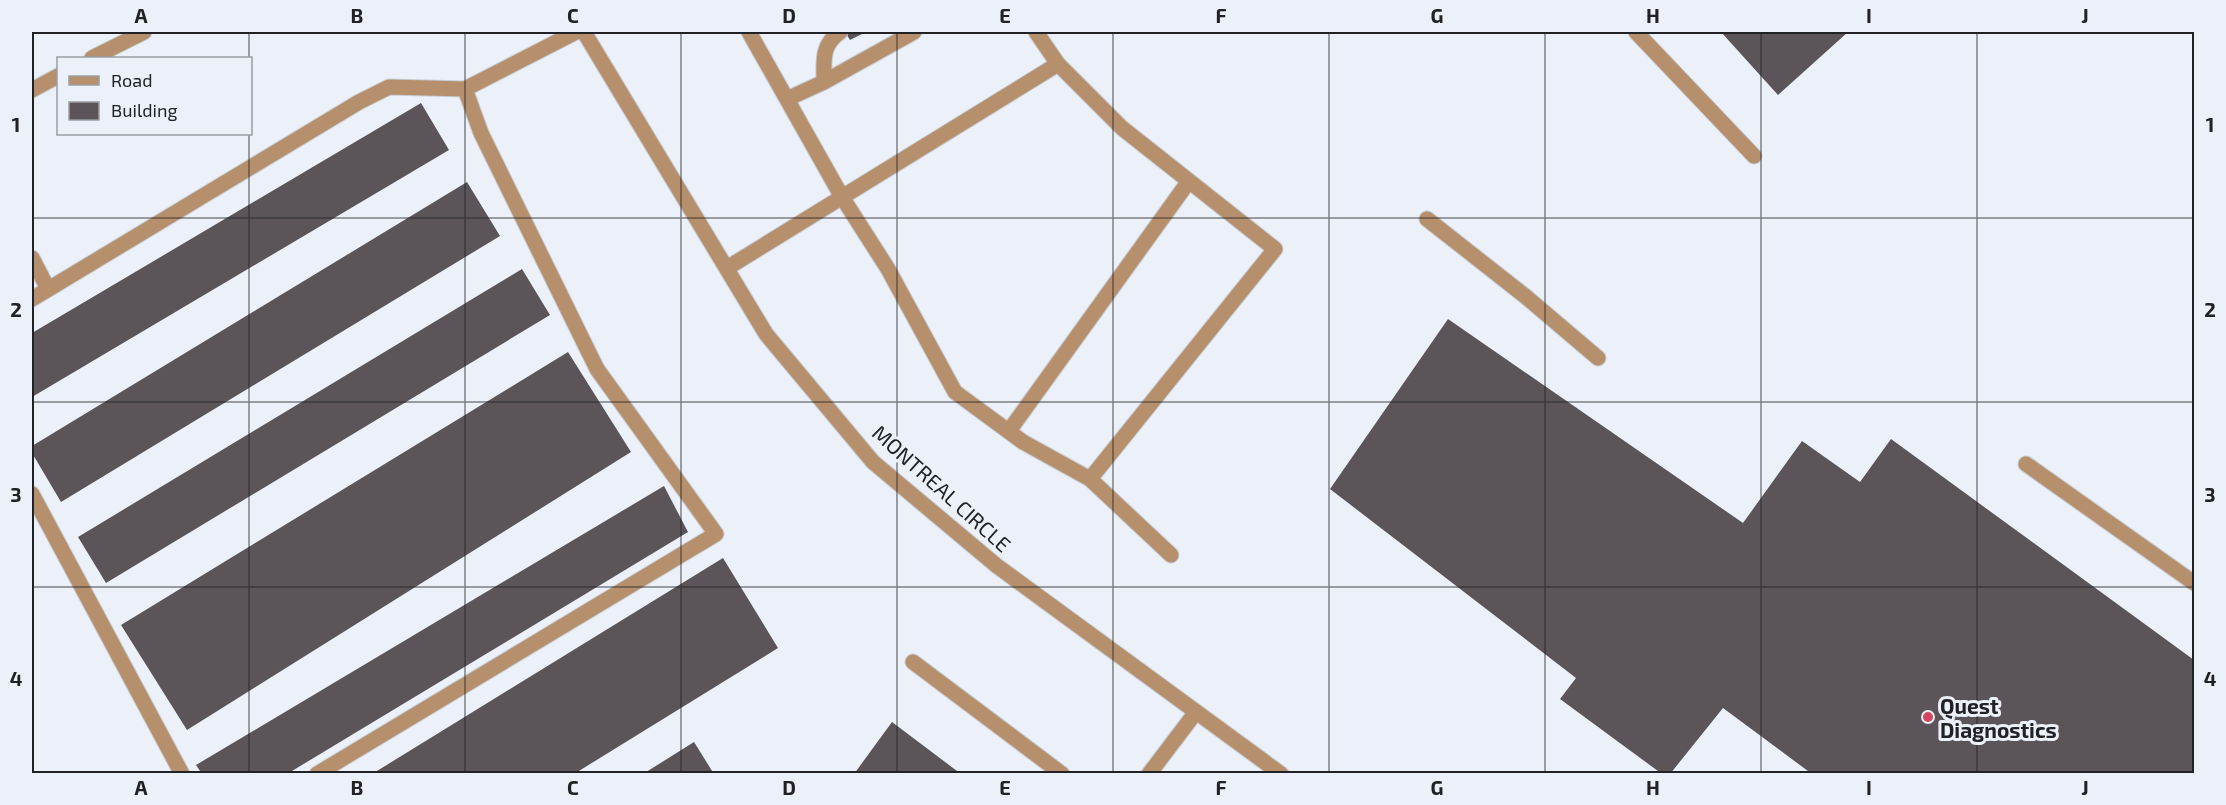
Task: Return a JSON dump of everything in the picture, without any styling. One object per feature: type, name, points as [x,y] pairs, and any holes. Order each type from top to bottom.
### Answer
[{"type":"street","points":[[94,57],[144,32]]},
{"type":"street","points":[[32,299],[358,102],[389,87],[465,89],[576,32]]},
{"type":"street","name":"MONTREAL CIRCLE","points":[[584,32],[766,334],[873,462],[997,566],[1281,774]]},
{"type":"street","points":[[749,32],[842,197],[888,269],[955,392],[1009,431],[1090,479],[1171,555]]},
{"type":"street","points":[[824,82],[824,51],[831,38],[840,32]]},
{"type":"street","points":[[787,99],[824,82],[914,32]]},
{"type":"street","points":[[1036,32],[1058,64],[1122,128],[1275,249],[1090,479]]},
{"type":"street","points":[[1636,32],[1754,156]]},
{"type":"street","points":[[727,268],[1058,64]]},
{"type":"street","points":[[32,90],[57,77]]},
{"type":"street","points":[[317,774],[716,534],[597,369],[481,133],[465,89]]},
{"type":"street","points":[[1009,431],[1189,181]]},
{"type":"street","points":[[1427,219],[1525,296],[1598,358]]},
{"type":"street","points":[[32,258],[48,289]]},
{"type":"street","points":[[2026,464],[2194,583]]},
{"type":"street","points":[[32,494],[182,774]]},
{"type":"street","points":[[913,662],[1042,768],[1062,774]]},
{"type":"street","points":[[1149,774],[1196,711]]},
{"type":"building","points":[[845,32],[866,32],[850,40]]},
{"type":"building","points":[[1721,32],[1848,32],[1778,95]]},
{"type":"building","points":[[421,103],[449,150],[32,397],[32,333]]},
{"type":"building","points":[[467,182],[500,236],[61,502],[32,453],[32,446]]},
{"type":"building","points":[[522,269],[550,315],[106,583],[78,537]]},
{"type":"building","points":[[1448,319],[1743,523],[1802,441],[1860,482],[1891,439],[2194,660],[2194,774],[1812,774],[1723,708],[1670,774],[1662,774],[1560,699],[1576,678],[1330,489]]},
{"type":"building","points":[[568,352],[631,452],[187,730],[121,625]]},
{"type":"building","points":[[664,486],[688,532],[287,774],[202,774],[196,765]]},
{"type":"building","points":[[723,558],[778,648],[574,774],[372,774]]},
{"type":"building","points":[[892,722],[961,774],[854,774]]},
{"type":"building","points":[[694,742],[714,774],[643,774]]},
{"type":"place","name":"Quest Diagnostics","points":[[1928,717]]}]
